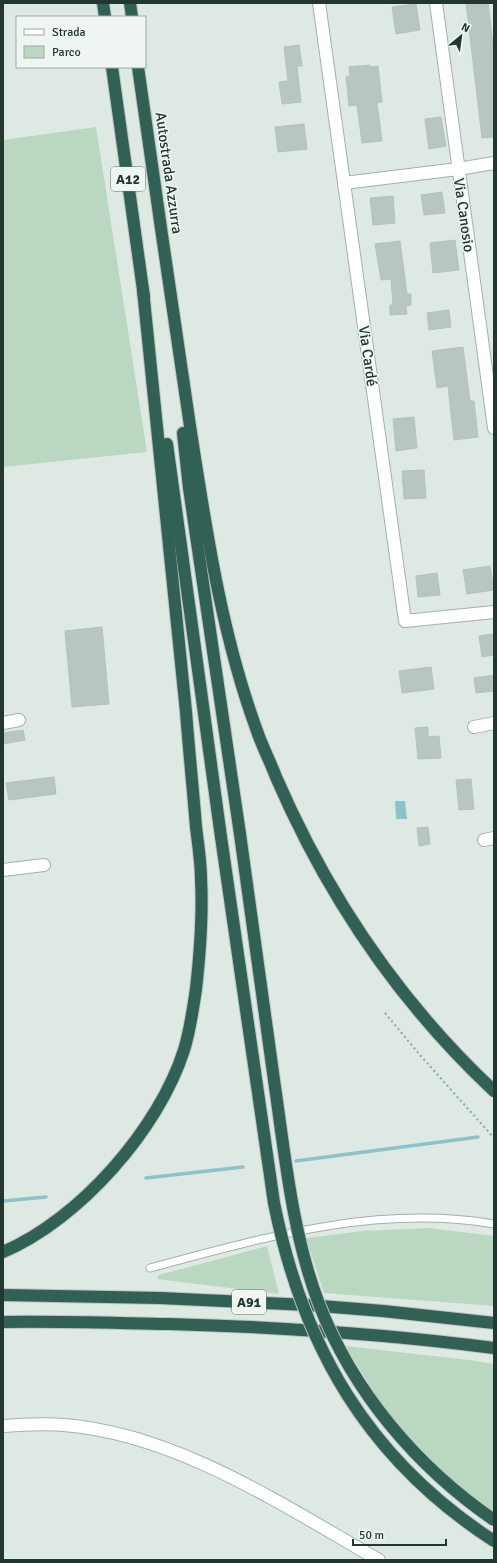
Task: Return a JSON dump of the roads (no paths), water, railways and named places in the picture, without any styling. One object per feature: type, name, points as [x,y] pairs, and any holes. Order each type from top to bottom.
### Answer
[{"type":"highway","points":[[103,3],[105,16]]},
{"type":"highway","points":[[130,3],[132,16]]},
{"type":"highway","name":"A12","points":[[112,68],[143,290]]},
{"type":"highway","name":"Autostrada Azzurra","points":[[138,68],[168,284]]},
{"type":"highway","points":[[168,284],[189,488],[240,834],[288,1178],[302,1246],[319,1304],[337,1343],[376,1408],[415,1454],[446,1484],[494,1520]]},
{"type":"highway","points":[[168,284],[204,517],[228,639],[257,731],[289,807],[320,866],[363,937],[404,993],[475,1073],[494,1091]]},
{"type":"highway","points":[[143,290],[174,494],[221,837],[274,1203],[288,1262],[305,1311],[319,1344],[346,1394],[378,1438],[410,1474],[434,1497],[494,1541]]},
{"type":"highway","points":[[3,1252],[19,1245],[36,1234],[83,1199],[114,1167],[133,1144],[151,1118],[175,1073],[184,1050],[194,998],[199,959],[201,879],[177,616],[143,290]]},
{"type":"highway","name":"A91","points":[[3,1295],[160,1298],[308,1305],[383,1311],[494,1323]]},
{"type":"highway","name":"A91","points":[[3,1322],[179,1324],[349,1332],[494,1348]]},
{"type":"street","name":"Via Cardé","points":[[319,3],[405,621],[494,612]]},
{"type":"street","name":"Via Canosio","points":[[436,3],[494,428]]},
{"type":"street","points":[[344,183],[494,163]]},
{"type":"street","points":[[3,723],[19,720]]},
{"type":"street","points":[[474,727],[494,724]]},
{"type":"street","points":[[3,870],[44,865]]},
{"type":"street","points":[[3,1426],[47,1424],[78,1426],[123,1435],[169,1450],[230,1477],[379,1560]]},
{"type":"lane","points":[[150,1268],[255,1240],[322,1227],[377,1219],[432,1218],[494,1224]]},
{"type":"water","points":[[395,801],[405,801],[407,819],[396,819]]},
{"type":"waterway","points":[[296,1161],[478,1137]]},
{"type":"waterway","points":[[146,1178],[243,1167]]},
{"type":"waterway","points":[[3,1201],[46,1197]]}]
